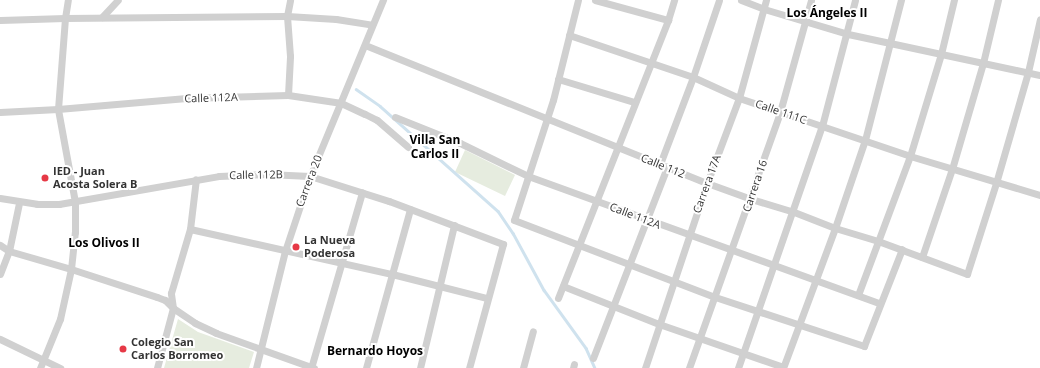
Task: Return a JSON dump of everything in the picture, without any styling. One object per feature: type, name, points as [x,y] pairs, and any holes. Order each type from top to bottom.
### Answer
[{"type":"street","points":[[40,368],[60,319],[71,269],[75,232],[75,202],[58,109],[65,18],[68,0]]},
{"type":"street","points":[[102,18],[118,0]]},
{"type":"street","points":[[288,95],[290,56],[287,16],[290,0]]},
{"type":"street","name":"Carrera 20","points":[[256,368],[285,251],[310,176],[383,0]]},
{"type":"street","points":[[578,0],[547,119],[514,220],[629,266],[715,297],[864,346],[879,303],[902,249]]},
{"type":"street","points":[[595,0],[668,20]]},
{"type":"street","points":[[558,298],[650,61],[668,20],[674,0]]},
{"type":"street","points":[[593,358],[614,307],[646,220],[719,0]]},
{"type":"street","points":[[741,0],[764,9],[848,34],[1028,72],[1040,76]]},
{"type":"street","name":"Carrera 17A","points":[[645,368],[707,183],[739,98],[766,0]]},
{"type":"street","name":"Carrera 16","points":[[689,368],[751,199],[780,112],[811,0]]},
{"type":"street","points":[[738,368],[794,212],[822,126],[848,34],[855,0]]},
{"type":"street","points":[[563,286],[659,324],[783,368],[800,326],[865,140],[901,0]]},
{"type":"street","points":[[858,295],[910,156],[941,54],[954,0]]},
{"type":"street","points":[[922,257],[952,169],[983,63],[998,0]]},
{"type":"street","points":[[0,20],[287,16],[336,19],[372,25]]},
{"type":"street","points":[[996,183],[1028,72],[1040,19]]},
{"type":"street","name":"Calle 111C","points":[[569,34],[693,77],[739,98],[910,156],[1040,195]]},
{"type":"street","name":"Calle 112","points":[[364,45],[707,183],[751,199],[794,212],[835,228],[902,249],[967,274],[996,183]]},
{"type":"street","points":[[558,79],[634,102]]},
{"type":"street","name":"Calle 112A","points":[[0,112],[58,109],[187,98],[288,95],[341,103],[376,120],[408,147]]},
{"type":"street","name":"Calle 112A","points":[[396,117],[460,143],[528,176],[596,200],[646,220],[879,303]]},
{"type":"street","name":"Calle 112B","points":[[0,198],[37,204],[75,202],[219,176],[267,174],[310,176],[362,192],[503,244],[487,298]]},
{"type":"street","points":[[157,368],[173,308],[171,293],[190,229],[196,179]]},
{"type":"street","points":[[0,245],[8,251],[71,269],[165,300],[173,308],[194,323],[261,350],[312,368],[362,192]]},
{"type":"street","points":[[0,274],[8,251],[19,202]]},
{"type":"street","points":[[366,368],[410,209]]},
{"type":"street","points":[[420,368],[454,225]]},
{"type":"street","points":[[190,229],[440,285],[487,298],[469,368]]},
{"type":"street","points":[[523,368],[533,331]]},
{"type":"street","points":[[0,339],[60,368]]},
{"type":"shaded area","points":[[465,150],[515,175],[505,196],[455,172]]},
{"type":"shaded area","points":[[178,319],[198,332],[254,352],[249,368],[164,368]]},
{"type":"waterway","points":[[356,89],[380,106],[498,211],[513,233],[544,290],[586,348],[595,368]]},
{"type":"place","name":"IED - Juan Acosta Solera B","points":[[45,178]]},
{"type":"place","name":"La Nueva Poderosa","points":[[296,247]]},
{"type":"place","name":"Colegio San Carlos Borromeo","points":[[123,349]]},
{"type":"district","name":"Los Ángeles II","points":[[827,13]]},
{"type":"district","name":"Villa San Carlos II","points":[[435,147]]},
{"type":"district","name":"Los Olivos II","points":[[104,243]]},
{"type":"district","name":"Bernardo Hoyos","points":[[375,351]]}]
